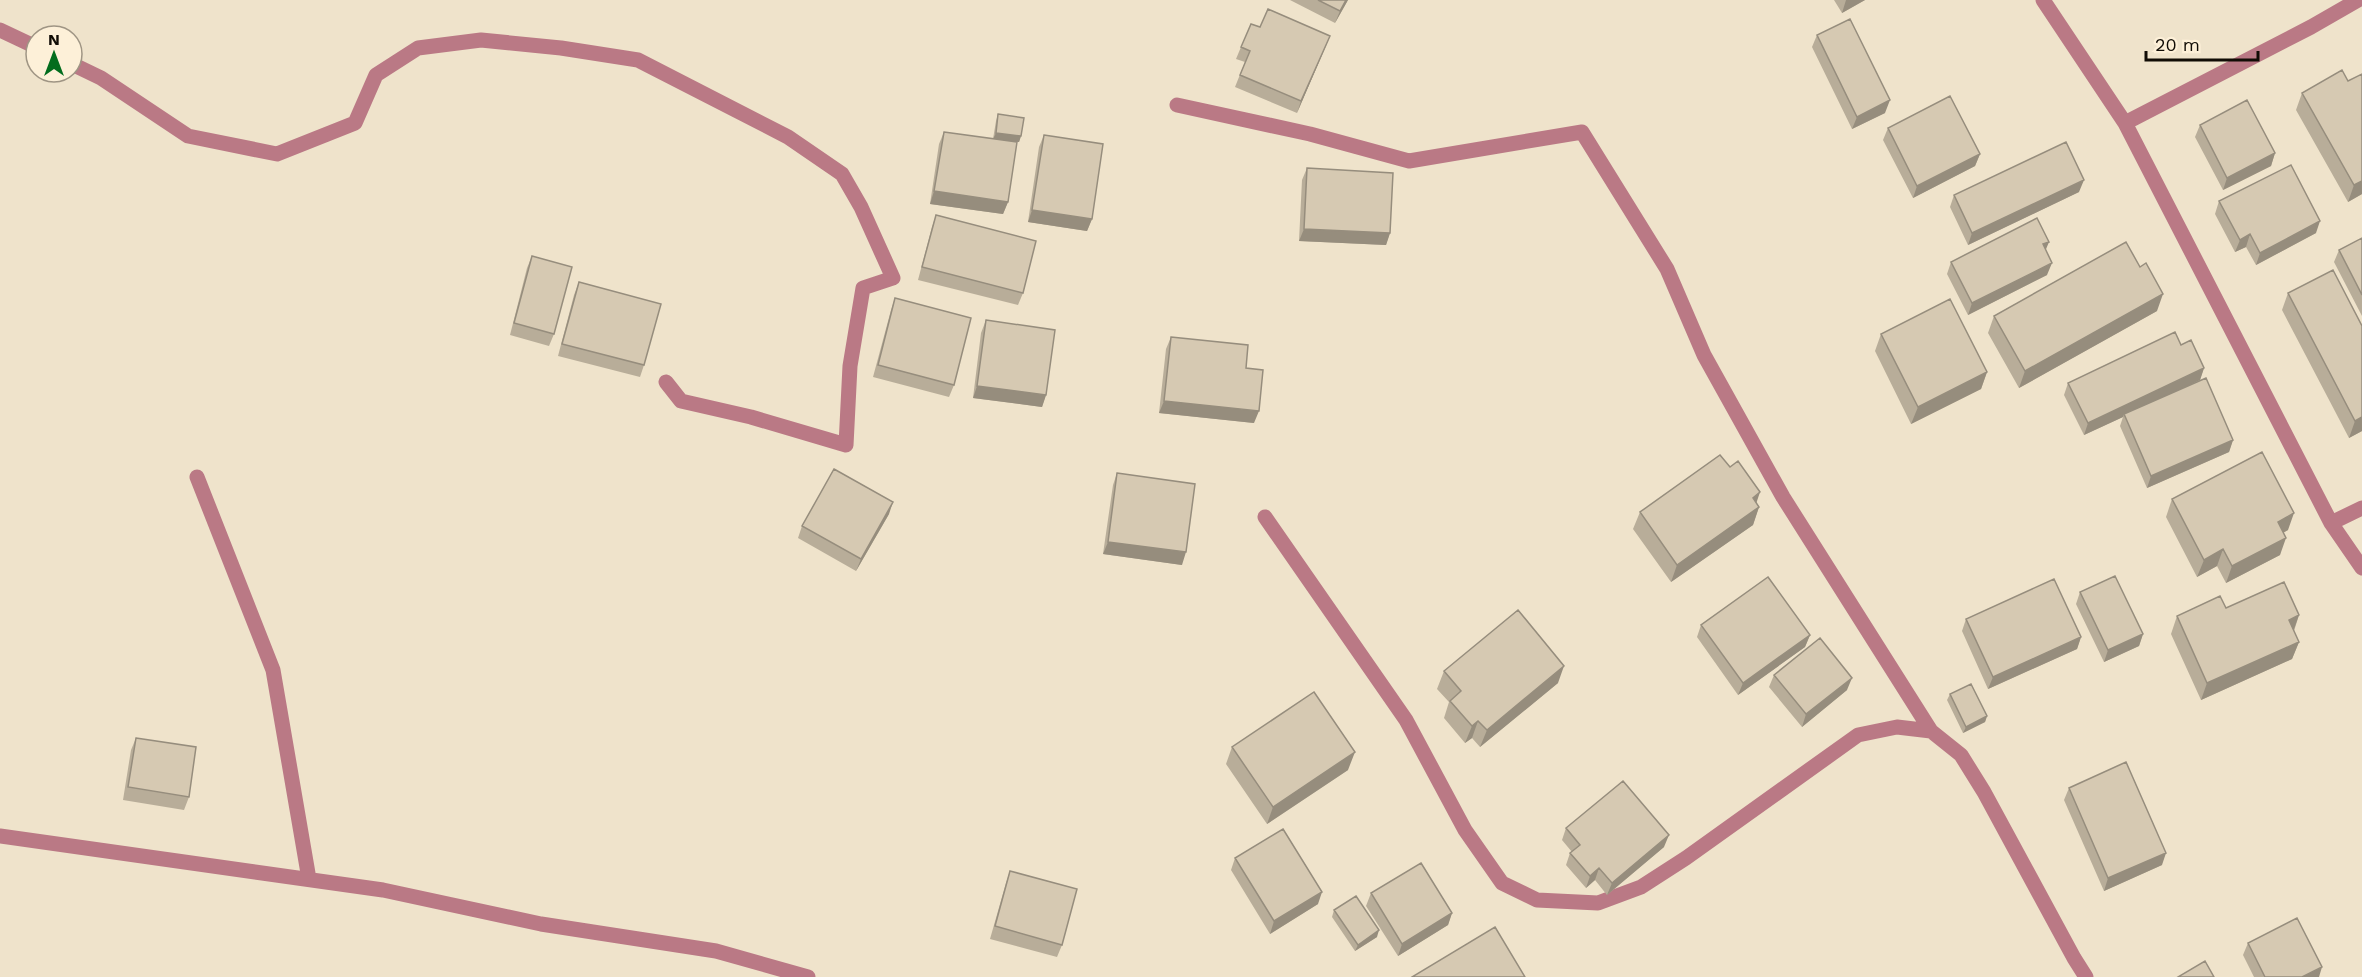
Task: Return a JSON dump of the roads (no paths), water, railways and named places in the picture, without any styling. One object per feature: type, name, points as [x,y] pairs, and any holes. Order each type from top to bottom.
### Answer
[{"type":"street","points":[[2043,0],[2125,123],[2331,523],[2362,568]]},
{"type":"street","points":[[2125,123],[2311,27],[2358,0]]},
{"type":"street","points":[[0,30],[24,41]]},
{"type":"street","points":[[84,70],[101,78],[188,136],[278,154],[355,123],[376,75],[418,48],[482,40],[561,48],[638,60],[779,132],[842,174],[861,207],[893,278],[863,288],[850,366],[846,446],[751,417],[681,400],[666,382]]},
{"type":"street","points":[[1177,105],[1310,134],[1409,161],[1582,132],[1667,269],[1704,355],[1783,496],[1931,731],[1961,755],[1984,792],[2086,977]]},
{"type":"street","points":[[197,477],[273,670],[309,879]]},
{"type":"street","points":[[2331,523],[2362,507]]},
{"type":"street","points":[[1265,516],[1406,720],[1465,830],[1502,883],[1537,900],[1598,903],[1641,887],[1686,858],[1858,735],[1897,727],[1931,731]]},
{"type":"street","points":[[0,836],[382,890],[540,924],[716,951],[808,977]]}]
